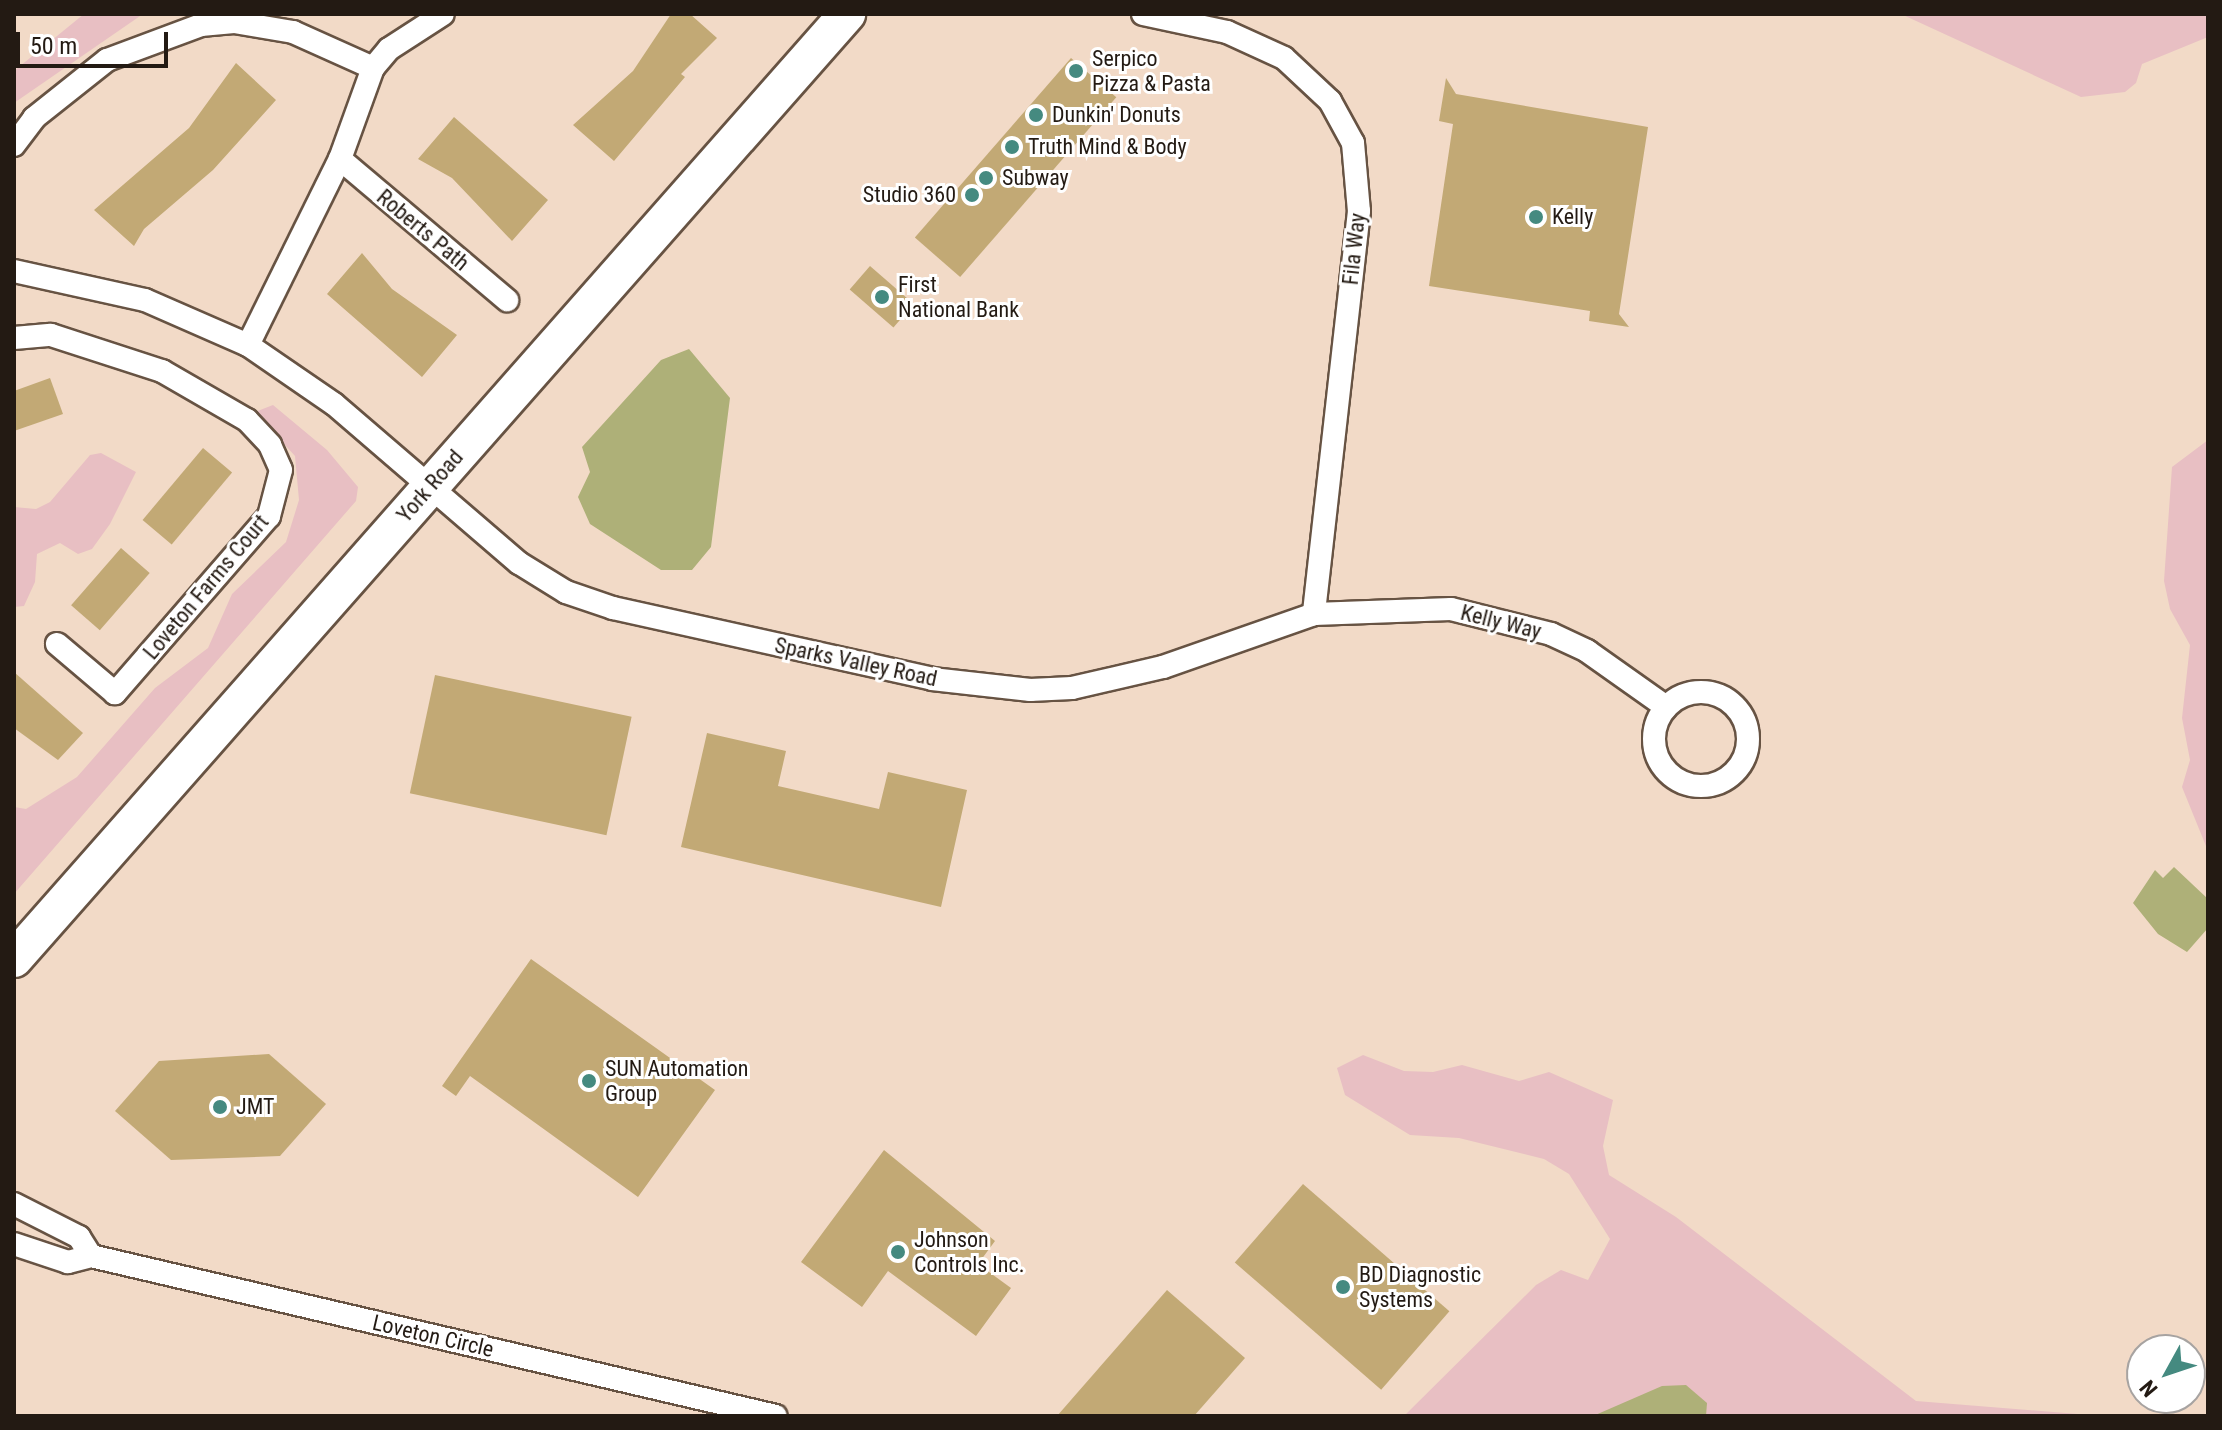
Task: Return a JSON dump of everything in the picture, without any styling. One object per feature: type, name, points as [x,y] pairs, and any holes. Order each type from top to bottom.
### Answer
[{"type":"main road","name":"York Road","points":[[14,959],[847,14]]},
{"type":"street","points":[[248,345],[340,159],[373,68],[389,49],[443,14]]},
{"type":"street","name":"Fila Way","points":[[1143,14],[1227,32],[1284,58],[1330,101],[1353,143],[1359,211],[1314,614]]},
{"type":"street","points":[[14,145],[34,118],[107,60],[201,25],[234,22],[293,32],[373,68]]},
{"type":"street","name":"Roberts Path","points":[[340,159],[507,300]]},
{"type":"street","name":"Sparks Valley Road","points":[[14,271],[145,300],[248,345],[334,404],[428,488],[519,563],[590,601],[981,687],[1072,688],[1121,678],[1314,614]]},
{"type":"street","name":"Loveton Farms Court","points":[[14,338],[51,335],[162,371],[247,420],[270,445],[281,470],[269,516],[115,693],[57,644]]},
{"type":"street","name":"Kelly Way","points":[[1314,614],[1406,606],[1500,619],[1587,651],[1666,707]]},
{"type":"street","points":[[1707,693],[1733,705],[1748,746],[1735,772],[1707,786],[1675,779],[1656,753],[1654,737],[1666,707],[1678,698],[1707,693]]},
{"type":"street","points":[[14,1204],[79,1237],[91,1256]]},
{"type":"street","name":"Loveton Circle","points":[[14,1244],[68,1262],[91,1256],[776,1416]]},
{"type":"shaded area","points":[[84,14],[143,14],[14,103],[14,71]]},
{"type":"shaded area","points":[[1901,14],[2208,14],[2208,37],[2142,64],[2136,83],[2125,92],[2081,97]]},
{"type":"shaded area","points":[[689,349],[730,398],[711,547],[692,570],[661,570],[590,524],[578,497],[590,472],[582,447],[661,360]]},
{"type":"shaded area","points":[[273,405],[327,450],[358,487],[356,501],[14,894],[14,807],[26,809],[77,777],[155,688],[208,648],[232,594],[286,542],[299,500],[295,456],[255,412]]},
{"type":"shaded area","points":[[2208,440],[2208,851],[2182,787],[2190,760],[2182,718],[2190,645],[2170,609],[2164,581],[2172,467]]},
{"type":"shaded area","points":[[101,453],[136,472],[110,524],[92,549],[78,554],[60,543],[37,554],[35,582],[24,606],[14,607],[14,507],[36,509],[50,502],[90,455]]},
{"type":"shaded area","points":[[2174,867],[2208,899],[2208,928],[2187,952],[2158,934],[2133,903],[2155,870],[2163,878]]},
{"type":"shaded area","points":[[1363,1055],[1404,1071],[1433,1072],[1462,1065],[1519,1081],[1549,1072],[1613,1100],[1603,1146],[1609,1175],[1676,1217],[1916,1401],[2102,1416],[1404,1416],[1536,1285],[1561,1270],[1588,1280],[1610,1239],[1569,1174],[1544,1159],[1459,1138],[1410,1135],[1345,1095],[1337,1068]]},
{"type":"shaded area","points":[[1686,1385],[1707,1403],[1706,1416],[1593,1416],[1662,1386]]},
{"type":"building","points":[[671,14],[690,14],[717,38],[681,74],[685,77],[614,161],[573,125],[633,71]]},
{"type":"building","points":[[1071,58],[1116,97],[960,277],[915,238]]},
{"type":"building","points":[[236,63],[276,100],[213,170],[144,229],[134,246],[94,210],[189,128]]},
{"type":"building","name":"Kelly","points":[[1446,78],[1456,94],[1648,127],[1619,314],[1629,327],[1589,321],[1590,311],[1429,286],[1453,124],[1439,121]]},
{"type":"building","points":[[454,117],[548,200],[512,241],[452,178],[418,159]]},
{"type":"building","points":[[362,253],[392,289],[457,335],[422,377],[327,294]]},
{"type":"building","name":"First National Bank","points":[[870,266],[914,304],[893,327],[850,289]]},
{"type":"building","points":[[50,378],[63,414],[14,431],[14,391]]},
{"type":"building","points":[[203,448],[232,472],[172,544],[143,520]]},
{"type":"building","points":[[121,548],[150,573],[100,630],[71,605]]},
{"type":"building","points":[[14,672],[83,733],[58,760],[14,728]]},
{"type":"building","points":[[435,675],[632,717],[606,835],[410,793]]},
{"type":"building","points":[[707,733],[786,751],[778,786],[879,809],[888,772],[967,790],[941,907],[681,847]]},
{"type":"building","name":"SUN Automation Group","points":[[531,959],[715,1090],[638,1197],[470,1076],[456,1096],[442,1086]]},
{"type":"building","name":"JMT","points":[[269,1054],[326,1104],[280,1156],[171,1160],[115,1111],[159,1061]]},
{"type":"building","name":"Johnson Controls Inc.","points":[[884,1150],[995,1241],[978,1264],[1011,1288],[976,1336],[888,1271],[862,1307],[801,1262]]},
{"type":"building","name":"BD Diagnostic Systems","points":[[1303,1184],[1449,1311],[1381,1390],[1235,1262]]},
{"type":"building","points":[[1167,1290],[1245,1358],[1194,1416],[1057,1416]]},
{"type":"place","name":"Serpico Pizza & Pasta","points":[[1076,71]]},
{"type":"place","name":"Dunkin' Donuts","points":[[1036,115]]},
{"type":"place","name":"Truth Mind & Body","points":[[1012,147]]},
{"type":"place","name":"Subway","points":[[986,178]]},
{"type":"place","name":"Studio 360","points":[[972,195]]},
{"type":"place","name":"Kelly","points":[[1536,217]]},
{"type":"place","name":"First National Bank","points":[[882,297]]},
{"type":"place","name":"SUN Automation Group","points":[[589,1081]]},
{"type":"place","name":"JMT","points":[[220,1107]]},
{"type":"place","name":"Johnson Controls Inc.","points":[[898,1252]]},
{"type":"place","name":"BD Diagnostic Systems","points":[[1343,1287]]}]
